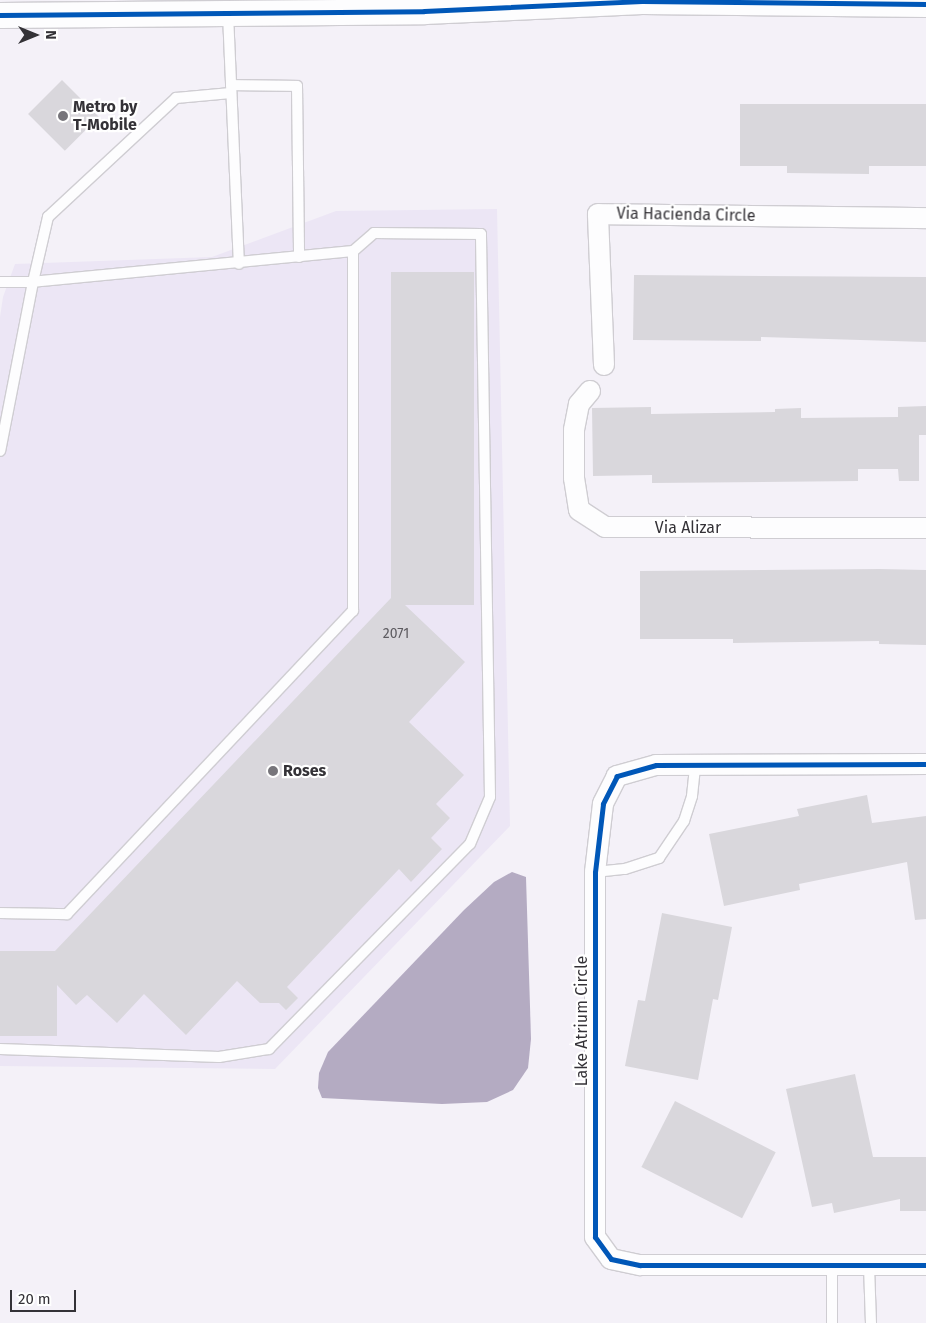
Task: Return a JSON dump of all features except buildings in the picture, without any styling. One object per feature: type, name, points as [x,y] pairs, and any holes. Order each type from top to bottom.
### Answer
[{"type":"street","points":[[0,15],[228,13],[642,1],[926,4]]},
{"type":"street","name":"Via Hacienda Circle","points":[[604,365],[598,214],[926,218]]},
{"type":"street","name":"Via Alizar","points":[[590,391],[579,404],[574,430],[574,478],[579,510],[606,527],[926,528]]},
{"type":"street","name":"Lake Atrium Circle","points":[[926,764],[656,765],[617,776],[603,804],[595,872],[595,1237],[611,1259],[640,1265],[926,1265]]},
{"type":"lane","points":[[228,13],[239,264]]},
{"type":"lane","points":[[0,451],[33,282],[48,217],[176,98],[231,89],[297,86],[299,257]]},
{"type":"lane","points":[[0,282],[33,282],[239,264],[353,251],[374,233],[481,234],[490,796],[470,844],[269,1049],[219,1057],[0,1049]]},
{"type":"lane","points":[[0,913],[66,914],[353,611],[353,251]]},
{"type":"lane","points":[[595,872],[626,869],[659,858],[684,821],[692,796],[695,766]]},
{"type":"lane","points":[[832,1266],[832,1323]]},
{"type":"lane","points":[[869,1266],[871,1323]]},
{"type":"shaded area","points":[[497,209],[510,826],[275,1069],[0,1066],[0,317],[3,297],[15,264],[212,257],[336,211]]},
{"type":"shaded area","points":[[512,872],[526,877],[531,1039],[528,1068],[513,1090],[487,1102],[442,1104],[322,1098],[318,1088],[319,1073],[328,1052],[464,910],[494,882]]},
{"type":"cycle path","points":[[0,15],[424,11],[642,1],[926,4]]},
{"type":"cycle path","points":[[926,764],[656,765],[617,776],[603,804],[595,872],[595,1237],[611,1259],[640,1265],[926,1265]]},
{"type":"place","name":"Metro by T-Mobile","points":[[63,116]]},
{"type":"place","name":"Roses","points":[[273,771]]}]
